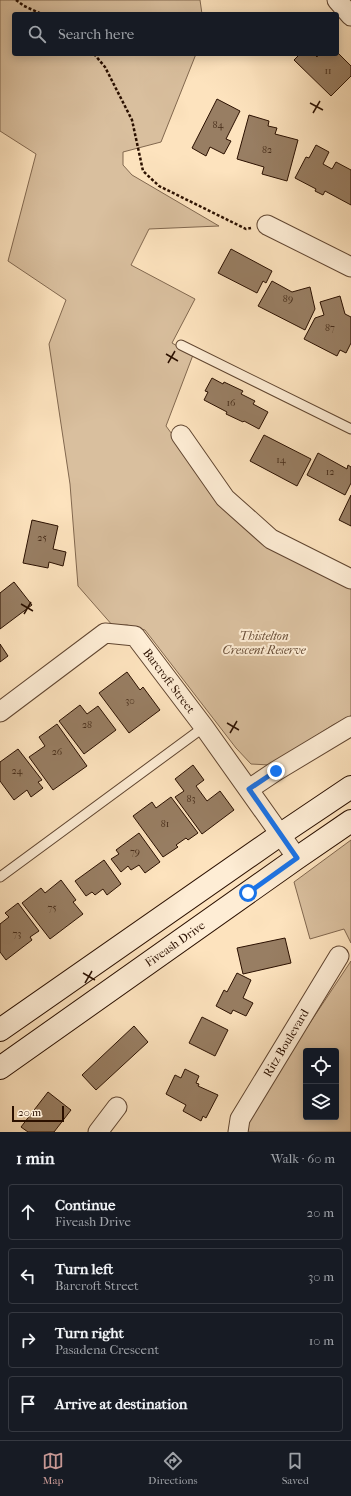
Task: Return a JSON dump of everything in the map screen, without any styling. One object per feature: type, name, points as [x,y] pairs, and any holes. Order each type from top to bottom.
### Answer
[{"type":"main road","points":[[0,1030],[281,834],[351,788]]},
{"type":"main road","name":"Fiveash Drive","points":[[0,1068],[351,821]]},
{"type":"street","points":[[338,0],[351,16]]},
{"type":"street","points":[[267,225],[351,266]]},
{"type":"street","points":[[181,434],[225,498],[272,539],[351,579]]},
{"type":"street","name":"Barcroft Street","points":[[0,712],[105,633],[135,636],[204,727],[297,858]]},
{"type":"street","points":[[249,789],[351,726]]},
{"type":"street","name":"Ritz Boulevard","points":[[238,1132],[240,1119],[339,956]]},
{"type":"street","points":[[98,1132],[117,1107]]},
{"type":"lane","points":[[181,345],[351,429]]},
{"type":"lane","points":[[0,877],[204,727]]},
{"type":"path","points":[[16,0],[24,6],[38,12]]},
{"type":"path","points":[[96,56],[105,67],[132,120],[143,171],[159,186],[246,229],[267,225]]},
{"type":"green space","name":"Thistelton Crescent Reserve","points":[[0,0],[200,0],[202,12],[12,12],[12,56],[195,56],[161,142],[123,152],[123,165],[132,175],[219,226],[149,229],[131,265],[195,299],[172,343],[193,355],[166,426],[231,514],[351,588],[351,716],[333,725],[270,765],[251,764],[236,748],[145,630],[127,625],[113,626],[78,586],[70,484],[49,344],[66,300],[8,261],[36,154],[0,131]]},
{"type":"green space","points":[[351,840],[351,943],[344,929],[310,939],[294,882]]},
{"type":"green space","points":[[351,961],[351,1132],[245,1132],[248,1116]]},
{"type":"building","points":[[339,54],[351,66],[351,76],[331,96],[294,60],[298,56],[339,56]]},
{"type":"building","points":[[217,99],[240,111],[226,139],[231,141],[224,154],[210,147],[206,156],[192,148]]},
{"type":"building","points":[[249,115],[269,121],[268,126],[277,128],[275,134],[298,140],[287,181],[262,174],[264,167],[237,159]]},
{"type":"building","points":[[316,145],[329,152],[323,164],[332,169],[336,162],[351,170],[351,205],[325,191],[323,195],[315,191],[316,189],[295,178],[306,157],[309,158]]},
{"type":"building","points":[[231,249],[272,271],[266,283],[263,281],[257,293],[218,273]]},
{"type":"building","points":[[272,281],[292,292],[310,287],[315,309],[305,330],[258,306]]},
{"type":"building","points":[[340,296],[345,314],[351,317],[351,343],[346,353],[340,350],[337,356],[304,339],[315,318],[324,315],[320,302]]},
{"type":"building","points":[[212,378],[223,384],[224,382],[243,391],[241,394],[255,401],[253,404],[268,412],[259,429],[226,414],[227,412],[204,400],[208,392],[205,391]]},
{"type":"building","points":[[264,435],[311,459],[297,486],[250,461]]},
{"type":"building","points":[[318,453],[347,469],[348,465],[351,467],[351,483],[345,495],[307,475]]},
{"type":"building","points":[[351,495],[351,526],[339,520]]},
{"type":"building","points":[[32,520],[58,526],[53,549],[66,552],[63,566],[49,562],[48,568],[23,563]]},
{"type":"building","points":[[14,582],[32,605],[0,629],[0,593]]},
{"type":"building","points":[[0,644],[8,656],[0,662]]},
{"type":"building","points":[[127,672],[140,690],[143,687],[160,710],[129,733],[99,693]]},
{"type":"building","points":[[80,705],[87,714],[98,706],[116,730],[84,754],[59,721]]},
{"type":"building","points":[[57,724],[87,766],[53,790],[29,757],[45,746],[39,737]]},
{"type":"building","points":[[18,749],[42,780],[38,782],[43,788],[31,797],[27,790],[14,800],[0,781],[0,762]]},
{"type":"building","points":[[193,765],[204,780],[196,786],[207,801],[220,791],[234,810],[202,834],[175,797],[184,791],[175,779]]},
{"type":"building","points":[[171,797],[198,833],[188,840],[186,838],[176,845],[178,847],[163,857],[133,816],[152,802],[156,808]]},
{"type":"building","points":[[139,833],[160,862],[145,873],[139,865],[131,870],[128,866],[121,872],[111,859],[119,854],[116,850]]},
{"type":"building","points":[[104,860],[121,884],[107,895],[103,889],[95,895],[92,892],[86,896],[75,881]]},
{"type":"building","points":[[61,880],[76,900],[73,902],[83,914],[50,939],[22,903],[41,888],[45,893]]},
{"type":"building","points":[[18,903],[39,931],[30,937],[32,940],[6,960],[0,952],[0,924],[9,917],[5,913]]},
{"type":"building","points":[[285,938],[291,963],[243,974],[237,948]]},
{"type":"building","points":[[237,973],[251,980],[243,998],[253,1003],[246,1016],[233,1010],[231,1014],[216,1006],[224,990],[227,992]]},
{"type":"building","points":[[202,1017],[228,1030],[215,1056],[189,1043]]},
{"type":"building","points":[[134,1026],[148,1042],[96,1090],[82,1075]]},
{"type":"building","points":[[185,1069],[199,1076],[196,1083],[199,1084],[198,1086],[218,1095],[206,1118],[203,1116],[201,1121],[183,1111],[186,1105],[166,1094],[175,1075],[181,1078]]},
{"type":"building","points":[[48,1092],[71,1110],[54,1132],[28,1132],[21,1127]]},
{"type":"route","points":[[248,893],[297,858],[249,789],[276,771]]}]
